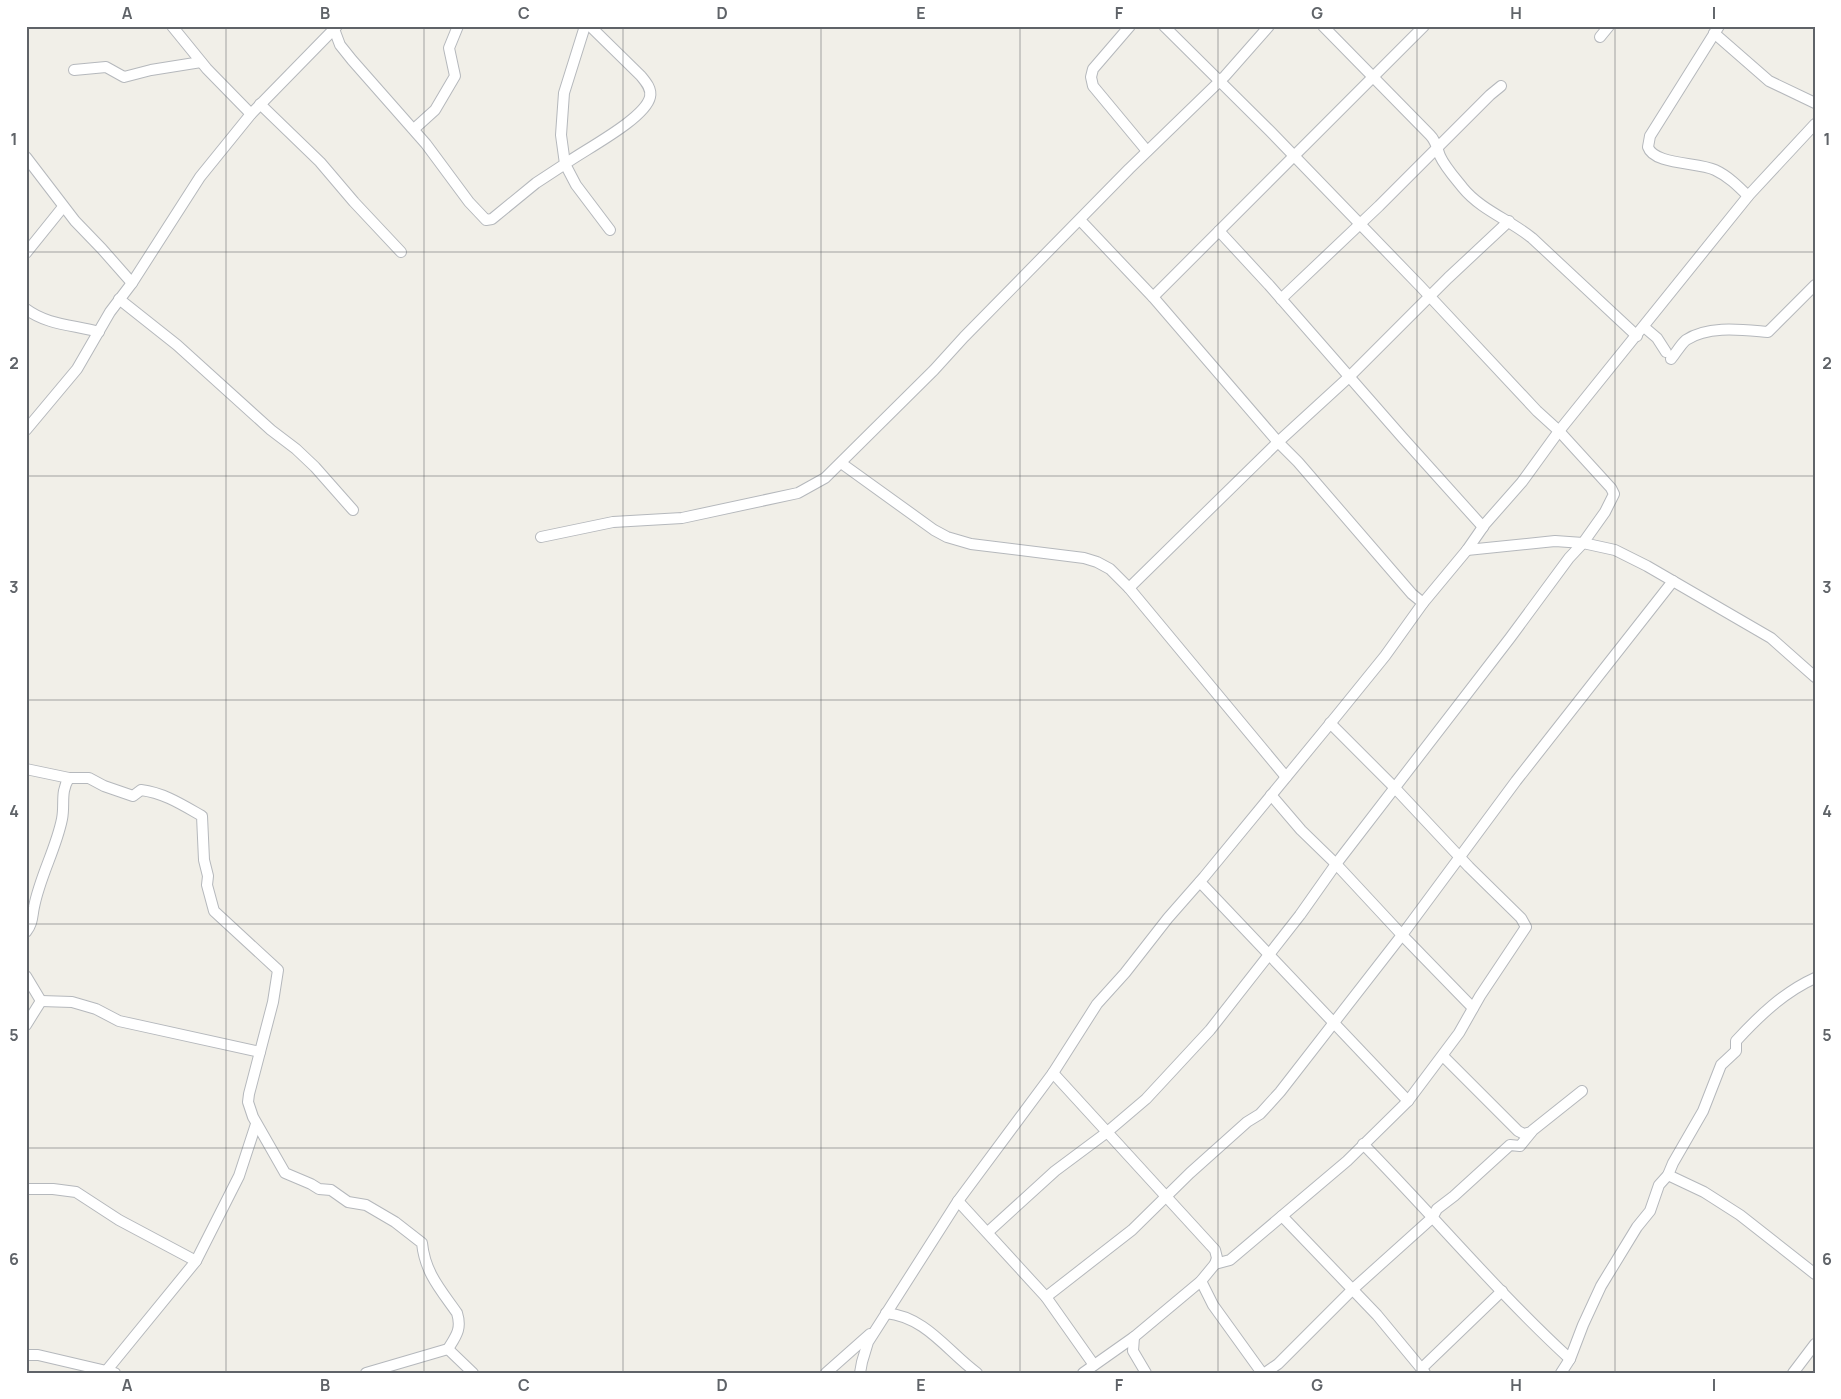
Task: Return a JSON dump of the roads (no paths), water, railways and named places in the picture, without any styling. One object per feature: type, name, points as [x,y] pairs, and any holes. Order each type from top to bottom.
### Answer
[{"type":"street","points":[[172,26],[201,62],[251,114]]},
{"type":"street","points":[[414,129],[435,110],[455,76],[449,48],[458,26]]},
{"type":"street","points":[[585,26],[564,93],[562,135],[565,164],[576,185],[610,230]]},
{"type":"street","points":[[26,430],[77,369],[119,299],[132,283],[200,177],[260,104],[335,28],[340,45],[414,129],[468,202],[486,220],[492,219],[536,183],[639,113],[650,98],[647,83],[590,26]]},
{"type":"street","points":[[1130,26],[1093,69],[1091,76],[1093,86],[1147,151]]},
{"type":"street","points":[[988,1232],[1055,1171],[1106,1133],[1146,1099],[1198,1044],[1300,915],[1394,787],[1510,638],[1569,558],[1583,543],[1605,512],[1614,494],[1611,488],[1560,431],[1537,411],[1430,296],[1293,157],[1270,131],[1164,26]]},
{"type":"street","points":[[541,537],[613,522],[682,518],[798,493],[825,478],[1147,151],[1219,82],[1269,26]]},
{"type":"street","points":[[1323,26],[1430,134],[1443,161],[1464,189],[1490,211],[1532,238],[1637,336]]},
{"type":"street","points":[[1153,297],[1424,26]]},
{"type":"street","points":[[1600,37],[1609,26]]},
{"type":"street","points":[[1748,196],[1736,184],[1715,170],[1704,166],[1660,159],[1648,147],[1650,136],[1716,30],[1769,81],[1815,103]]},
{"type":"street","points":[[74,70],[106,67],[124,77],[151,70],[201,62]]},
{"type":"street","points":[[1281,299],[1501,86]]},
{"type":"street","points":[[260,104],[320,162],[401,252]]},
{"type":"street","points":[[860,1373],[865,1350],[874,1331],[958,1201],[1053,1073],[1097,1004],[1200,882],[1385,656],[1423,603],[1467,550],[1483,527],[1522,482],[1560,431],[1748,196],[1815,124]]},
{"type":"street","points":[[26,158],[47,183],[63,207],[132,283]]},
{"type":"street","points":[[26,253],[63,207]]},
{"type":"street","points":[[1080,220],[1153,297],[1412,594],[1423,603]]},
{"type":"street","points":[[1129,588],[1278,442],[1349,377],[1402,323],[1509,222]]},
{"type":"street","points":[[1219,231],[1483,527]]},
{"type":"street","points":[[1644,327],[1657,338],[1669,355],[1686,340],[1706,332],[1726,330],[1768,332],[1815,285]]},
{"type":"street","points":[[119,299],[177,345],[271,430],[296,449],[354,510]]},
{"type":"street","points":[[26,309],[36,316],[65,326],[99,332]]},
{"type":"street","points":[[841,462],[934,530],[956,541],[1084,558],[1097,562],[1110,570],[1129,588],[1286,777]]},
{"type":"street","points":[[1467,550],[1554,541],[1583,543],[1615,550],[1674,581],[1771,638],[1815,677]]},
{"type":"street","points":[[1046,1297],[1132,1230],[1190,1173],[1247,1122],[1260,1114],[1268,1105],[1334,1024],[1516,781],[1674,581]]},
{"type":"street","points":[[1215,1264],[1230,1260],[1347,1161],[1408,1101],[1459,1034],[1473,1008],[1526,925],[1330,723]]},
{"type":"street","points":[[26,769],[69,778],[89,778],[104,786],[133,796],[141,790],[154,792],[167,796],[202,816],[204,860],[208,876],[207,884],[214,911],[278,970],[273,1002],[248,1102],[256,1124],[285,1173],[319,1189],[331,1190],[348,1202],[366,1205],[396,1222],[422,1243],[424,1258],[432,1277],[459,1320],[459,1331],[448,1349],[366,1373]]},
{"type":"street","points":[[26,932],[33,920],[35,900],[59,832],[63,792],[69,778]]},
{"type":"street","points":[[1271,795],[1301,830],[1336,864],[1473,1008]]},
{"type":"street","points":[[1200,882],[1408,1101]]},
{"type":"street","points":[[26,976],[41,1001]]},
{"type":"street","points":[[1561,1373],[1570,1359],[1601,1286],[1637,1227],[1650,1211],[1659,1185],[1668,1175],[1703,1111],[1721,1065],[1736,1051],[1736,1040],[1773,1004],[1815,978]]},
{"type":"street","points":[[41,1001],[72,1002],[96,1009],[119,1021],[260,1052]]},
{"type":"street","points":[[26,1024],[41,1001]]},
{"type":"street","points":[[1443,1056],[1518,1131],[1524,1134],[1531,1132]]},
{"type":"street","points":[[1053,1073],[1215,1250],[1216,1258],[1215,1264],[1201,1281],[1134,1336],[1083,1373]]},
{"type":"street","points":[[1201,1281],[1213,1305],[1263,1373],[1274,1367],[1297,1346],[1353,1289],[1432,1218],[1434,1212],[1440,1206],[1454,1196],[1508,1147],[1513,1144],[1518,1147],[1520,1146],[1531,1132],[1582,1090]]},
{"type":"street","points":[[26,1355],[38,1355],[111,1372],[196,1261],[239,1176],[256,1124]]},
{"type":"street","points":[[1363,1144],[1502,1291],[1570,1359],[1569,1373]]},
{"type":"street","points":[[1668,1175],[1704,1192],[1740,1215],[1815,1274]]},
{"type":"street","points":[[26,1189],[53,1189],[76,1192],[119,1220],[196,1261]]},
{"type":"street","points":[[958,1201],[1046,1297],[1094,1365]]},
{"type":"street","points":[[1282,1216],[1353,1289],[1393,1333],[1423,1371],[1502,1291]]},
{"type":"street","points":[[886,1314],[907,1317],[917,1322],[977,1373]]},
{"type":"street","points":[[826,1373],[874,1331]]},
{"type":"street","points":[[1134,1336],[1133,1351],[1146,1373]]},
{"type":"street","points":[[1793,1373],[1815,1344]]},
{"type":"street","points":[[448,1349],[473,1373]]},
{"type":"street","points":[[1554,1373],[1561,1362],[1570,1359]]}]
